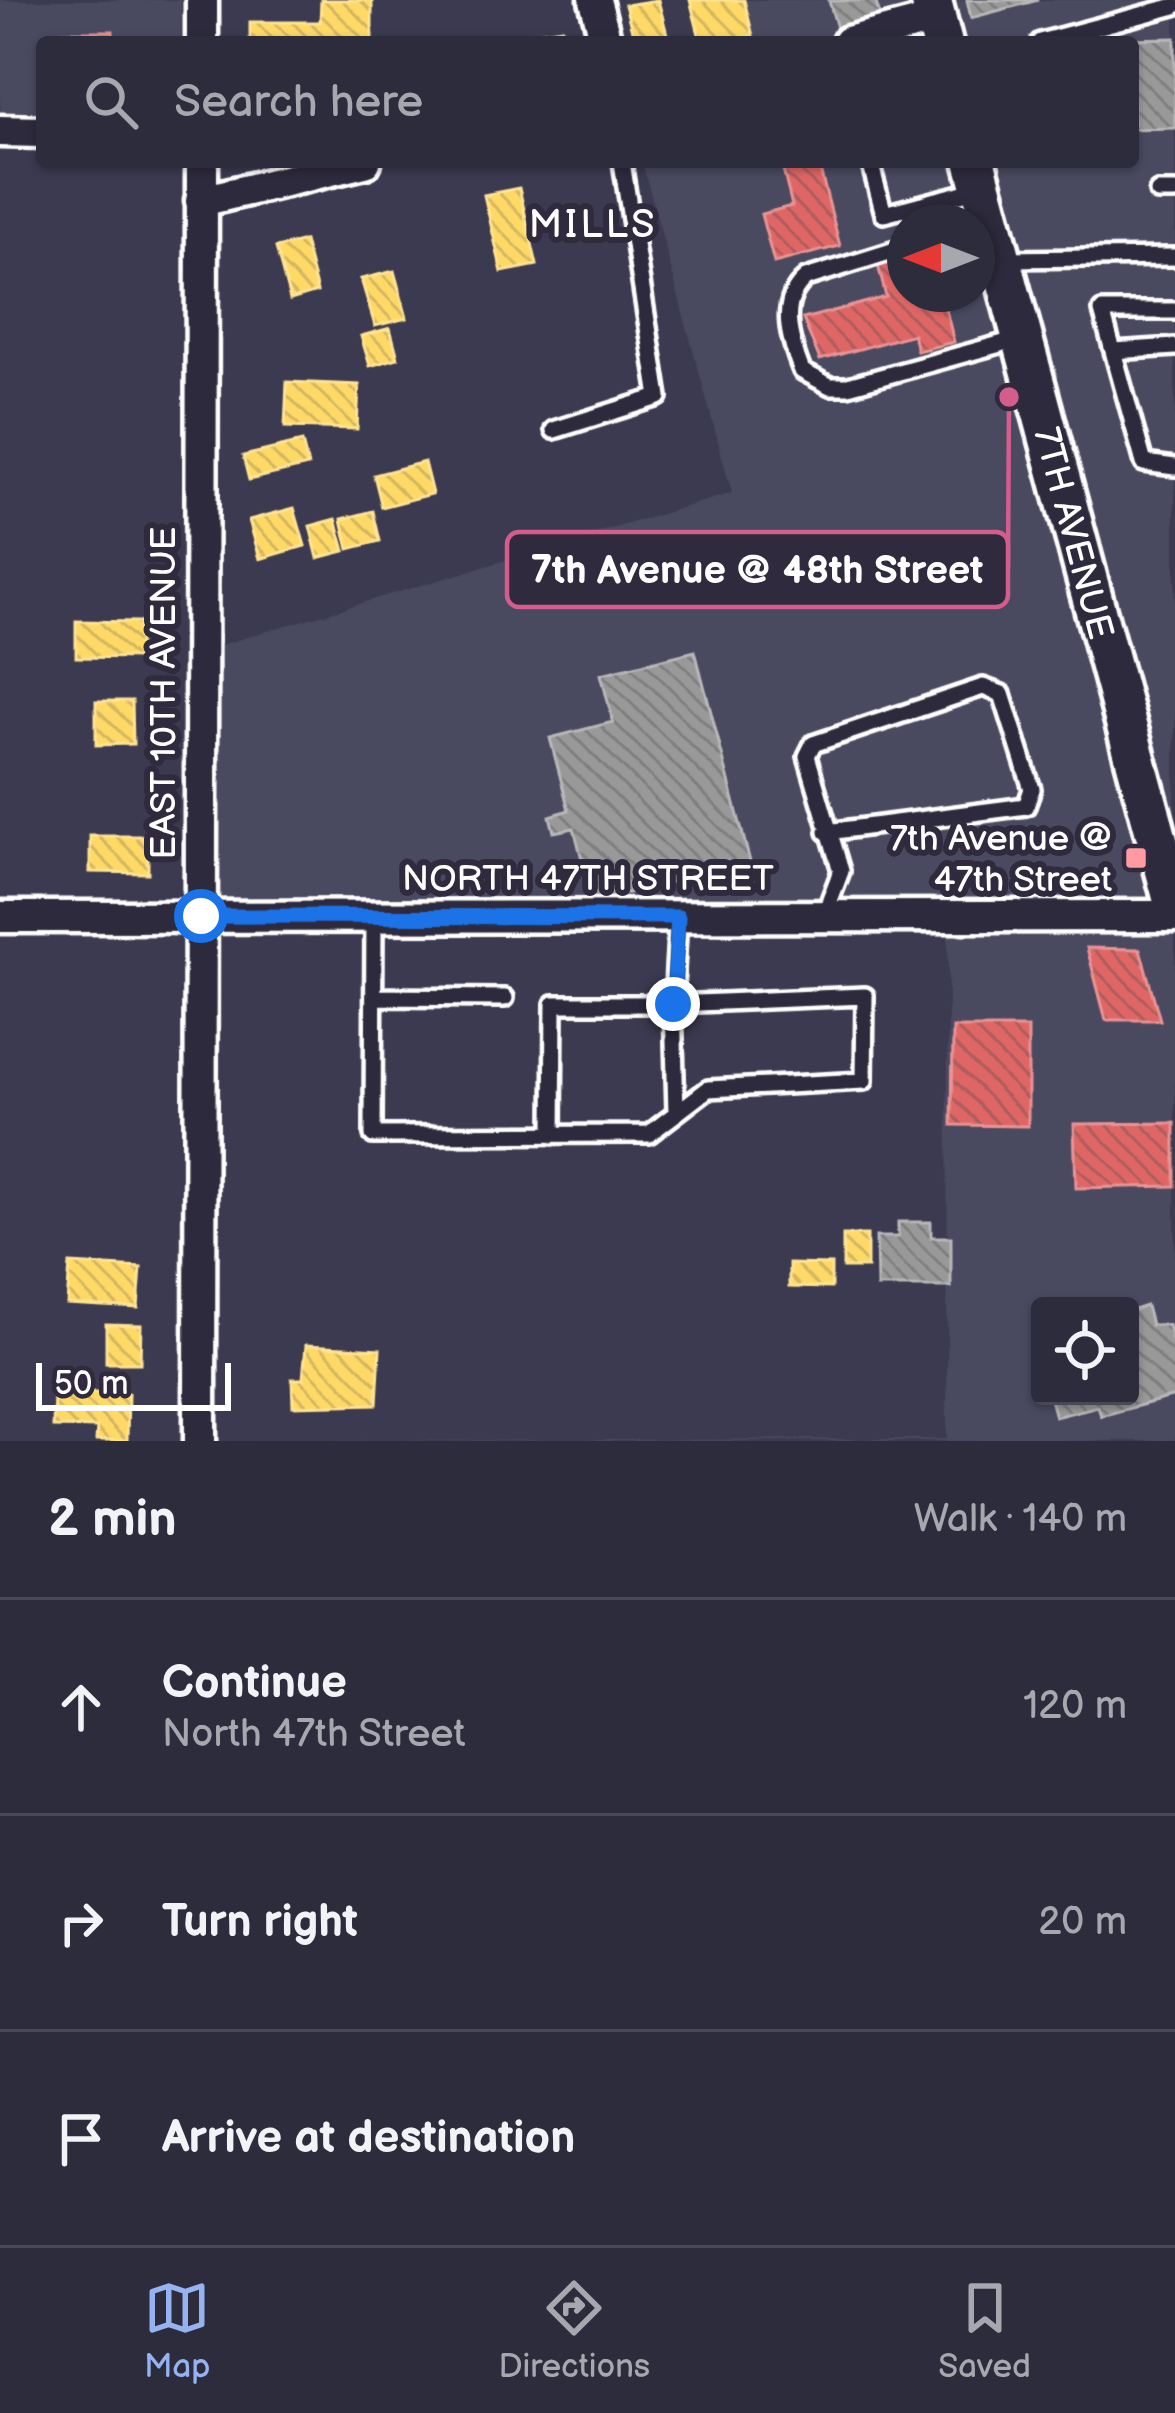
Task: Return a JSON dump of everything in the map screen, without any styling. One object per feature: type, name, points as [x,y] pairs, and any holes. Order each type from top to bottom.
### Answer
[{"type":"street","points":[[202,0],[202,36]]},
{"type":"street","points":[[595,0],[604,36]]},
{"type":"street","points":[[872,36],[936,20]]},
{"type":"street","points":[[0,131],[36,131]]},
{"type":"street","name":"EAST 10TH AVENUE","points":[[200,1441],[202,168]]},
{"type":"street","points":[[201,200],[339,168]]},
{"type":"street","name":"7TH AVENUE","points":[[981,199],[1175,906]]},
{"type":"street","name":"NORTH 47TH STREET","points":[[0,917],[1175,916]]},
{"type":"lane","points":[[1063,36],[1175,7]]},
{"type":"lane","points":[[554,430],[659,397],[623,168]]},
{"type":"lane","points":[[872,168],[884,214],[981,199]]},
{"type":"lane","points":[[887,253],[806,278],[796,286],[788,324],[802,371],[830,386],[848,386],[1022,338]]},
{"type":"lane","points":[[1001,259],[1175,257]]},
{"type":"lane","points":[[1175,311],[1102,311],[1144,463],[1175,467]]},
{"type":"lane","points":[[1114,352],[1175,347]]},
{"type":"lane","points":[[824,916],[841,871],[827,832],[807,755],[813,744],[982,687],[1002,694],[1032,789],[1026,806],[827,832]]},
{"type":"lane","points":[[374,916],[374,1135],[553,1135],[649,1134],[708,1089],[864,1081],[866,996],[554,1004],[553,1135]]},
{"type":"lane","points":[[676,1112],[673,1004],[678,917]]},
{"type":"lane","points":[[374,997],[505,998]]},
{"type":"shaded area","points":[[0,0],[181,0],[181,36],[36,36],[36,127],[0,127]]},
{"type":"shaded area","points":[[745,0],[921,0],[925,16],[847,36],[754,36]]},
{"type":"shaded area","points":[[937,0],[1175,0],[1175,897],[995,222],[995,204],[990,204],[981,168],[1139,168],[1139,36],[946,36]]},
{"type":"shaded area","points":[[644,168],[969,168],[978,204],[887,204],[887,312],[995,312],[995,267],[1169,916],[196,909],[200,651],[732,493]]},
{"type":"shaded area","points":[[1175,921],[1175,1441],[212,1441],[947,1439],[948,922]]},
{"type":"building: Homes","points":[[321,0],[372,0],[372,36],[250,36],[250,22],[320,22]]},
{"type":"building: Homes","points":[[658,0],[667,36],[633,36],[625,5]]},
{"type":"building: Homes","points":[[690,0],[744,0],[753,36],[699,36]]},
{"type":"building: Homes","points":[[562,28],[563,36],[516,36]]},
{"type":"building: Homes","points":[[519,188],[537,265],[502,272],[484,195]]},
{"type":"building: Homes","points":[[304,241],[317,292],[290,300],[276,248]]},
{"type":"building: Homes","points":[[394,271],[407,318],[375,326],[361,279]]},
{"type":"building: Homes","points":[[390,328],[398,358],[370,366],[361,336]]},
{"type":"building: Homes","points":[[287,382],[359,385],[357,429],[285,427]]},
{"type":"building: Homes","points":[[302,442],[308,466],[249,480],[243,456]]},
{"type":"building: Homes","points":[[424,462],[432,494],[382,507],[374,475]]},
{"type":"building: Homes","points":[[294,508],[305,546],[260,559],[249,520]]},
{"type":"building: Homes","points":[[373,511],[380,541],[349,549],[342,519]]},
{"type":"building: Homes","points":[[336,519],[345,551],[318,558],[310,526]]},
{"type":"building: Homes","points":[[76,621],[139,622],[139,658],[76,657]]},
{"type":"building: Homes","points":[[96,701],[132,701],[133,744],[96,745]]},
{"type":"building: Homes","points":[[90,836],[148,836],[148,873],[90,872]]},
{"type":"building: Homes","points":[[843,1235],[867,1235],[867,1268],[843,1268]]},
{"type":"building: Homes","points":[[70,1264],[141,1268],[138,1308],[67,1304]]},
{"type":"building: Homes","points":[[789,1264],[831,1265],[831,1288],[789,1287]]},
{"type":"building: Homes","points":[[106,1324],[141,1325],[140,1363],[106,1363]]},
{"type":"building: Homes","points":[[306,1345],[380,1349],[377,1404],[293,1406],[292,1379],[303,1379]]},
{"type":"building: Homes","points":[[54,1392],[128,1394],[127,1441],[96,1441],[97,1428],[53,1427]]},
{"type":"building: Shops","points":[[62,31],[113,31],[113,36],[62,36]]},
{"type":"building: Shops","points":[[782,168],[820,168],[840,246],[774,263],[761,214],[792,206]]},
{"type":"building: Shops","points":[[887,258],[887,312],[946,312],[954,342],[917,351],[913,334],[820,360],[803,319],[886,297],[877,261]]},
{"type":"building: Shops","points":[[1087,948],[1140,949],[1160,1020],[1106,1020]]},
{"type":"building: Shops","points":[[953,1028],[1028,1028],[1028,1126],[952,1125]]},
{"type":"building: Shops","points":[[1175,1123],[1175,1186],[1076,1188],[1074,1124]]},
{"type":"building: Industry","points":[[875,0],[882,22],[839,35],[829,1]]},
{"type":"building: Industry","points":[[967,0],[1038,0],[971,18]]},
{"type":"building: Industry","points":[[1175,38],[1175,128],[1139,129],[1139,39]]},
{"type":"building: Industry","points":[[695,651],[750,862],[593,902],[574,828],[554,832],[550,816],[569,810],[550,738],[613,722],[601,674]]},
{"type":"building: Industry","points":[[898,1222],[931,1222],[931,1237],[951,1237],[951,1287],[877,1287],[876,1237],[898,1237]]},
{"type":"building: Industry","points":[[1146,1306],[1151,1325],[1168,1325],[1175,1352],[1175,1396],[1101,1416],[1098,1406],[1055,1417],[1052,1405],[1139,1405],[1139,1308]]},
{"type":"place","name":"7th Avenue @ 48th Street","points":[[1009,397]]},
{"type":"place","name":"7th Avenue @ 47th Street","points":[[1136,858]]},
{"type":"district","name":"MILLS","points":[[593,223]]},
{"type":"route","points":[[201,916],[678,917],[673,1004]]}]
